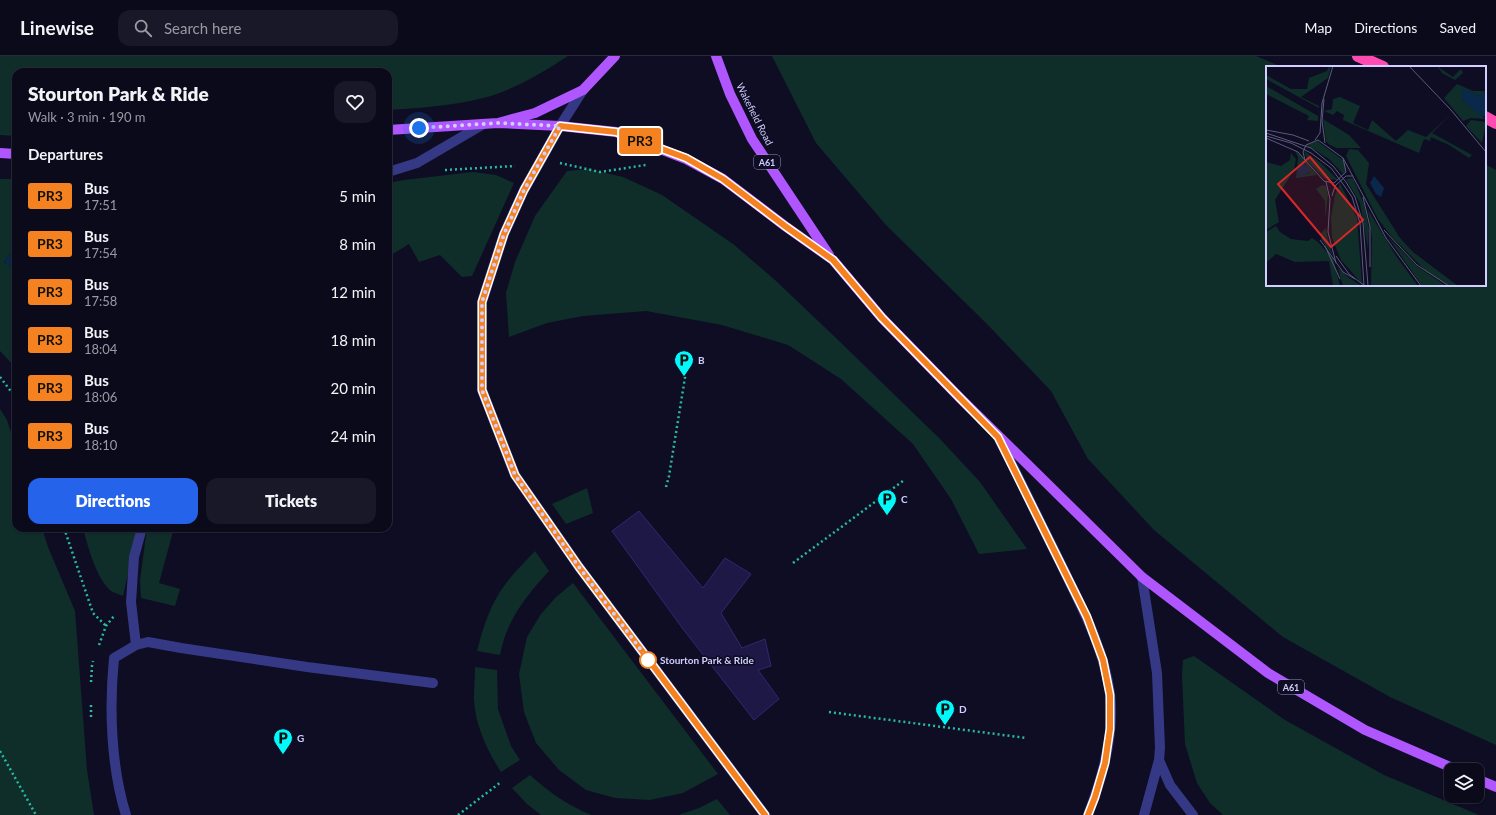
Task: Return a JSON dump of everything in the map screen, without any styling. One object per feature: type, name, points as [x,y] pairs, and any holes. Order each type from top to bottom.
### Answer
[{"type":"highway","points":[[1358,56],[1382,66]]},
{"type":"highway","points":[[1486,118],[1496,123]]},
{"type":"main road","name":"A61","points":[[392,130],[482,125],[498,123],[535,113],[583,90],[615,56]]},
{"type":"main road","name":"Wakefield Road","points":[[716,56],[730,94],[752,139],[833,260]]},
{"type":"main road","name":"A61","points":[[498,123],[560,126],[616,132],[686,158],[723,179],[833,260],[882,318],[998,437],[1142,577],[1268,673],[1365,730],[1444,764]]},
{"type":"main road","points":[[0,153],[12,154]]},
{"type":"main road","points":[[1484,782],[1496,787]]},
{"type":"lane","points":[[583,90],[560,126],[524,190],[504,234],[482,302],[482,390],[515,475],[579,567],[765,815]]},
{"type":"lane","points":[[392,171],[417,162],[482,125]]},
{"type":"lane","points":[[998,437],[1087,617],[1103,660],[1110,695],[1110,729],[1105,763],[1088,815]]},
{"type":"lane","points":[[136,645],[132,602],[134,557],[141,532]]},
{"type":"lane","points":[[1142,577],[1157,673],[1159,706],[1159,760],[1144,815]]},
{"type":"lane","points":[[126,815],[122,803],[114,753],[111,688],[114,658],[136,645],[148,642],[308,667],[433,682]]},
{"type":"lane","points":[[1159,760],[1170,785],[1193,815]]},
{"type":"path","points":[[666,487],[689,353]]},
{"type":"path","points":[[0,377],[12,393]]},
{"type":"path","points":[[793,563],[903,481]]},
{"type":"path","points":[[65,532],[93,613],[106,626]]},
{"type":"path","points":[[99,646],[106,626],[120,609],[132,602]]},
{"type":"path","points":[[92,666],[94,659]]},
{"type":"path","points":[[829,712],[1026,738]]},
{"type":"path","points":[[0,751],[36,815]]},
{"type":"path","points":[[458,815],[501,782]]},
{"type":"green space","points":[[0,56],[568,56],[548,69],[494,95],[447,105],[392,110],[392,68],[12,68],[12,136],[0,135]]},
{"type":"green space","points":[[772,56],[1256,56],[1280,66],[1266,66],[1266,286],[1486,286],[1486,165],[1496,170],[1496,745],[1390,697],[1283,637],[1154,530],[1088,459],[1051,391],[987,324],[886,225],[816,143]]},
{"type":"green space","points":[[588,169],[623,177],[662,195],[733,244],[775,280],[941,440],[980,482],[1027,549],[979,554],[951,499],[913,444],[841,379],[788,345],[722,325],[646,311],[583,316],[547,323],[509,337],[506,293],[515,262],[535,216],[567,171]]},
{"type":"green space","points":[[473,172],[496,175],[514,183],[472,276],[462,277],[440,255],[419,262],[409,244],[392,255],[392,182]]},
{"type":"green space","points":[[0,179],[12,179],[12,252],[4,262],[12,267],[12,364],[0,351]]},
{"type":"green space","points":[[0,409],[7,420],[12,436],[12,532],[43,532],[75,611],[87,770],[94,815],[0,815]]},
{"type":"green space","points":[[587,488],[593,513],[566,524],[552,504]]},
{"type":"green space","points":[[84,532],[137,532],[123,596],[111,591],[101,578],[93,562]]},
{"type":"green space","points":[[146,532],[173,532],[159,583],[180,589],[175,606],[141,598],[140,580]]},
{"type":"green space","points":[[535,551],[549,571],[532,590],[512,620],[500,655],[477,651],[488,617],[499,593],[511,577]]},
{"type":"green space","points":[[573,583],[718,774],[683,793],[650,800],[615,798],[586,790],[559,770],[536,743],[524,712],[519,674],[527,637],[541,614],[556,597]]},
{"type":"green space","points":[[1194,656],[1285,720],[1384,775],[1444,800],[1444,803],[1450,803],[1479,815],[1223,815],[1210,803],[1197,783],[1185,744],[1182,676],[1183,660]]},
{"type":"green space","points":[[475,667],[497,670],[498,709],[511,746],[520,760],[501,772],[491,755],[479,728],[474,699]]},
{"type":"green space","points":[[530,775],[559,798],[592,815],[541,815],[527,804],[512,788]]},
{"type":"green space","points":[[717,799],[730,815],[679,815],[699,808]]},
{"type":"water","points":[[12,252],[12,267],[4,262]]},
{"type":"building","name":"Stourton Park & Ride","points":[[639,511],[703,588],[725,558],[751,574],[721,613],[742,648],[765,639],[771,666],[758,670],[779,699],[754,720],[683,629],[612,531]]},
{"type":"bus line","name":"PR3","points":[[765,815],[579,567],[515,475],[482,390],[482,302],[504,234],[524,190],[560,126],[616,132],[686,158],[723,179],[833,260],[882,318],[998,437],[1087,617],[1103,660],[1110,695],[1110,729],[1105,763],[1088,815]]},
{"type":"place","name":"B","points":[[684,377]]},
{"type":"place","name":"C","points":[[887,516]]},
{"type":"place","name":"Stourton Park & Ride","points":[[648,660]]},
{"type":"place","name":"D","points":[[945,726]]},
{"type":"place","name":"G","points":[[283,755]]},
{"type":"route","points":[[419,128],[498,123],[560,126],[524,190],[504,234],[482,302],[482,390],[515,475],[579,567],[650,662],[648,660]]}]
